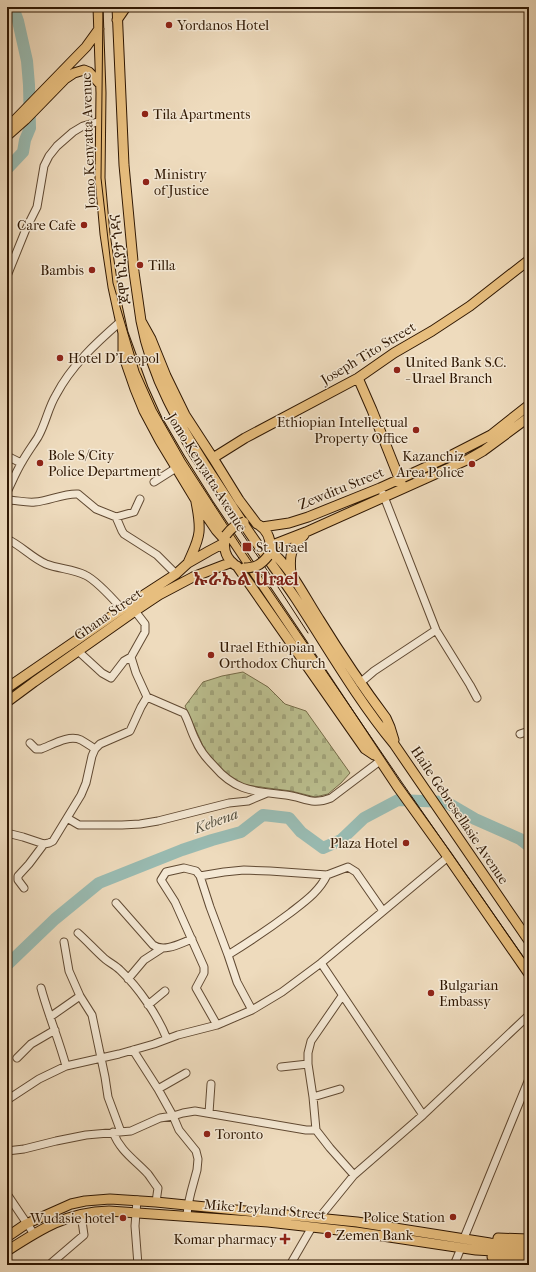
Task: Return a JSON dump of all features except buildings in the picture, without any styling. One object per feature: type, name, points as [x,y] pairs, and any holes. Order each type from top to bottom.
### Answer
[{"type":"main road","name":"Jomo Kenyatta Avenue","points":[[98,7],[101,121],[100,178],[112,287],[122,332],[143,388],[157,419],[181,460],[235,544],[397,786],[448,857]]},
{"type":"main road","name":"ጆሞ ኬኒያታ ጎዳና","points":[[117,7],[124,165],[134,272],[141,321],[151,339],[166,376],[185,415],[239,500],[260,525]]},
{"type":"main road","points":[[117,20],[126,7]]},
{"type":"main road","points":[[8,131],[49,89],[86,47],[99,29]]},
{"type":"main road","points":[[49,89],[78,71],[84,70],[89,72],[100,84]]},
{"type":"main road","name":"Joseph Tito Street","points":[[213,458],[245,438],[358,378],[394,353],[432,331],[470,306],[529,260]]},
{"type":"main road","name":"Haile Gebresellasie Avenue","points":[[141,321],[145,342],[154,369],[172,410],[187,436],[344,674],[394,744],[529,941]]},
{"type":"main road","points":[[122,332],[123,352],[144,411],[195,499],[216,530],[225,540]]},
{"type":"main road","points":[[358,378],[401,483]]},
{"type":"main road","name":"Zewditu Street","points":[[269,550],[401,483],[491,435],[529,405]]},
{"type":"main road","name":"Zewditu Street","points":[[401,483],[444,470],[483,451],[529,417]]},
{"type":"main road","name":"Zewditu Street","points":[[260,525],[290,523],[382,492]]},
{"type":"main road","points":[[188,563],[199,532],[199,518],[195,499]]},
{"type":"main road","points":[[238,566],[251,568],[258,566],[263,562],[269,550],[270,539],[267,532],[260,525],[244,522],[237,524],[230,529],[225,540],[225,551],[227,557],[238,566],[365,749],[379,759]]},
{"type":"main road","points":[[292,576],[290,560],[291,553],[298,541],[306,532]]},
{"type":"main road","name":"Ghana Street","points":[[7,688],[176,574],[188,563],[225,540]]},
{"type":"main road","name":"Haile Gebresellasie Avenue","points":[[269,550],[277,556],[292,576],[360,683],[386,718],[394,744]]},
{"type":"main road","name":"Ghana Street","points":[[7,702],[135,611],[193,577],[238,566]]},
{"type":"main road","points":[[448,857],[529,974]]},
{"type":"main road","name":"Mike Leyland Street","points":[[7,1237],[26,1224],[71,1204],[110,1199],[137,1200],[357,1222],[475,1240],[529,1246]]},
{"type":"main road","name":"Mike Leyland Street","points":[[7,1251],[58,1221],[81,1214],[109,1210],[312,1227],[476,1250],[529,1253]]},
{"type":"main road","points":[[356,1232],[357,1222]]},
{"type":"main road","points":[[475,1240],[484,1238],[529,1239]]},
{"type":"main road","points":[[476,1250],[484,1256],[529,1259]]},
{"type":"street","points":[[7,276],[26,229],[37,207],[44,166],[49,156],[57,146],[73,132],[82,126],[101,121]]},
{"type":"street","points":[[7,492],[21,463],[43,427],[52,403],[64,381],[90,350],[120,322]]},
{"type":"street","points":[[7,456],[21,463]]},
{"type":"street","points":[[154,482],[176,468]]},
{"type":"street","points":[[382,492],[436,630],[477,698]]},
{"type":"street","points":[[7,500],[34,503],[78,494],[96,509],[116,518],[124,534],[157,555],[176,574]]},
{"type":"street","points":[[116,518],[134,512],[140,499]]},
{"type":"street","points":[[7,540],[16,544],[47,564],[87,576],[110,596],[122,609]]},
{"type":"street","points":[[78,652],[102,673],[111,678],[124,661],[131,658],[146,626],[144,621],[135,611]]},
{"type":"street","points":[[360,683],[374,671],[436,630]]},
{"type":"street","points":[[131,658],[147,697],[184,713],[196,742],[206,758],[222,776],[232,783],[244,788],[287,795],[315,802],[324,801],[331,798],[379,759]]},
{"type":"street","points":[[7,834],[23,837],[44,844],[53,841],[81,795],[86,783],[95,749],[100,744],[130,731],[147,697]]},
{"type":"street","points":[[520,734],[529,731]]},
{"type":"street","points":[[30,743],[36,749],[40,749],[75,738],[95,749]]},
{"type":"street","points":[[67,818],[79,825],[140,824],[230,803],[248,801],[268,793]]},
{"type":"street","points":[[24,888],[18,880],[18,876],[44,844]]},
{"type":"street","points":[[7,1100],[39,1079],[66,1066],[119,1054],[189,1032],[217,1025],[252,1010],[282,992],[321,963],[448,857]]},
{"type":"street","points":[[200,876],[244,870],[327,876],[348,867],[352,868],[356,872],[383,911]]},
{"type":"street","points":[[217,1025],[196,988],[204,972],[204,967],[175,902],[160,880],[166,872],[184,868],[196,871],[200,876],[237,982],[252,1010]]},
{"type":"street","points":[[228,955],[274,925],[312,896],[323,884],[327,876]]},
{"type":"street","points":[[116,903],[157,948],[174,946],[192,939]]},
{"type":"street","points":[[78,933],[120,970],[128,979],[148,1005],[160,1024],[167,1040]]},
{"type":"street","points":[[64,942],[69,970],[80,996],[92,1015],[108,1097],[121,1132]]},
{"type":"street","points":[[128,979],[144,960],[160,948]]},
{"type":"street","points":[[321,963],[423,1115]]},
{"type":"street","points":[[41,988],[66,1066]]},
{"type":"street","points":[[148,1005],[166,991]]},
{"type":"street","points":[[50,1017],[80,996]]},
{"type":"street","points":[[342,996],[311,1041],[308,1054],[308,1064],[316,1130],[354,1175]]},
{"type":"street","points":[[319,1218],[354,1175],[423,1115],[529,1015]]},
{"type":"street","points":[[17,1058],[31,1044],[55,1030]]},
{"type":"street","points":[[133,1050],[174,1116],[179,1130],[196,1151],[198,1159],[197,1170],[188,1205],[187,1216]]},
{"type":"street","points":[[281,1067],[308,1064]]},
{"type":"street","points":[[158,1089],[186,1073]]},
{"type":"street","points":[[464,1238],[529,1079]]},
{"type":"street","points":[[209,1113],[211,1084]]},
{"type":"street","points":[[313,1097],[340,1089]]},
{"type":"street","points":[[7,1151],[24,1149],[86,1135],[131,1131],[160,1118],[196,1111],[306,1130],[316,1130]]},
{"type":"street","points":[[112,1132],[117,1142],[131,1159],[148,1174],[158,1188],[156,1202]]},
{"type":"street","points":[[7,1194],[34,1234]]},
{"type":"street","points":[[136,1264],[135,1226],[137,1200]]},
{"type":"street","points":[[49,1265],[84,1235],[81,1214]]},
{"type":"street","points":[[290,1265],[312,1227]]},
{"type":"street","points":[[454,1265],[461,1248]]},
{"type":"green space","points":[[243,672],[268,687],[285,704],[306,711],[350,773],[328,794],[315,797],[291,791],[245,785],[225,776],[208,757],[185,706],[203,682],[222,676]]},
{"type":"waterway","points":[[7,169],[23,152],[25,140],[30,128],[27,61],[18,21],[13,7]]},
{"type":"waterway","name":"Kebena","points":[[7,965],[55,919],[99,883],[182,850],[241,832],[263,815],[289,818],[301,832],[323,848],[341,840],[364,818],[398,800],[446,802],[475,819],[520,839],[529,846]]},
{"type":"tram line","points":[[103,7],[101,178],[113,283],[139,371],[156,409],[185,460],[244,551],[529,965]]},
{"type":"tram line","points":[[178,436],[190,457],[308,633]]},
{"type":"place","name":"Yordanos Hotel","points":[[169,25]]},
{"type":"place","name":"Tila Apartments","points":[[145,114]]},
{"type":"place","name":"Ministry of Justice","points":[[146,182]]},
{"type":"place","name":"Care Cafe","points":[[84,225]]},
{"type":"place","name":"Tilla","points":[[140,265]]},
{"type":"place","name":"Bambis","points":[[92,270]]},
{"type":"place","name":"Hotel D'Leopol","points":[[60,358]]},
{"type":"place","name":"United Bank S.C. - Urael Branch","points":[[397,370]]},
{"type":"place","name":"Ethiopian Intellectual Property Office","points":[[416,430]]},
{"type":"place","name":"Bole S/City Police Department","points":[[40,463]]},
{"type":"place","name":"Kazanchiz Area Police","points":[[472,464]]},
{"type":"place","name":"St. Urael","points":[[247,547]]},
{"type":"place","name":"Urael Ethiopian Orthodox Church","points":[[211,655]]},
{"type":"place","name":"Plaza Hotel","points":[[406,843]]},
{"type":"place","name":"Bulgarian Embassy","points":[[431,993]]},
{"type":"place","name":"Toronto","points":[[207,1134]]},
{"type":"place","name":"Police Station","points":[[453,1217]]},
{"type":"place","name":"Wudasie hotel","points":[[123,1218]]},
{"type":"place","name":"Zemen Bank","points":[[328,1235]]},
{"type":"place","name":"Komar pharmacy","points":[[285,1239]]},
{"type":"district","name":"ኡራኤል Urael","points":[[246,579]]}]
